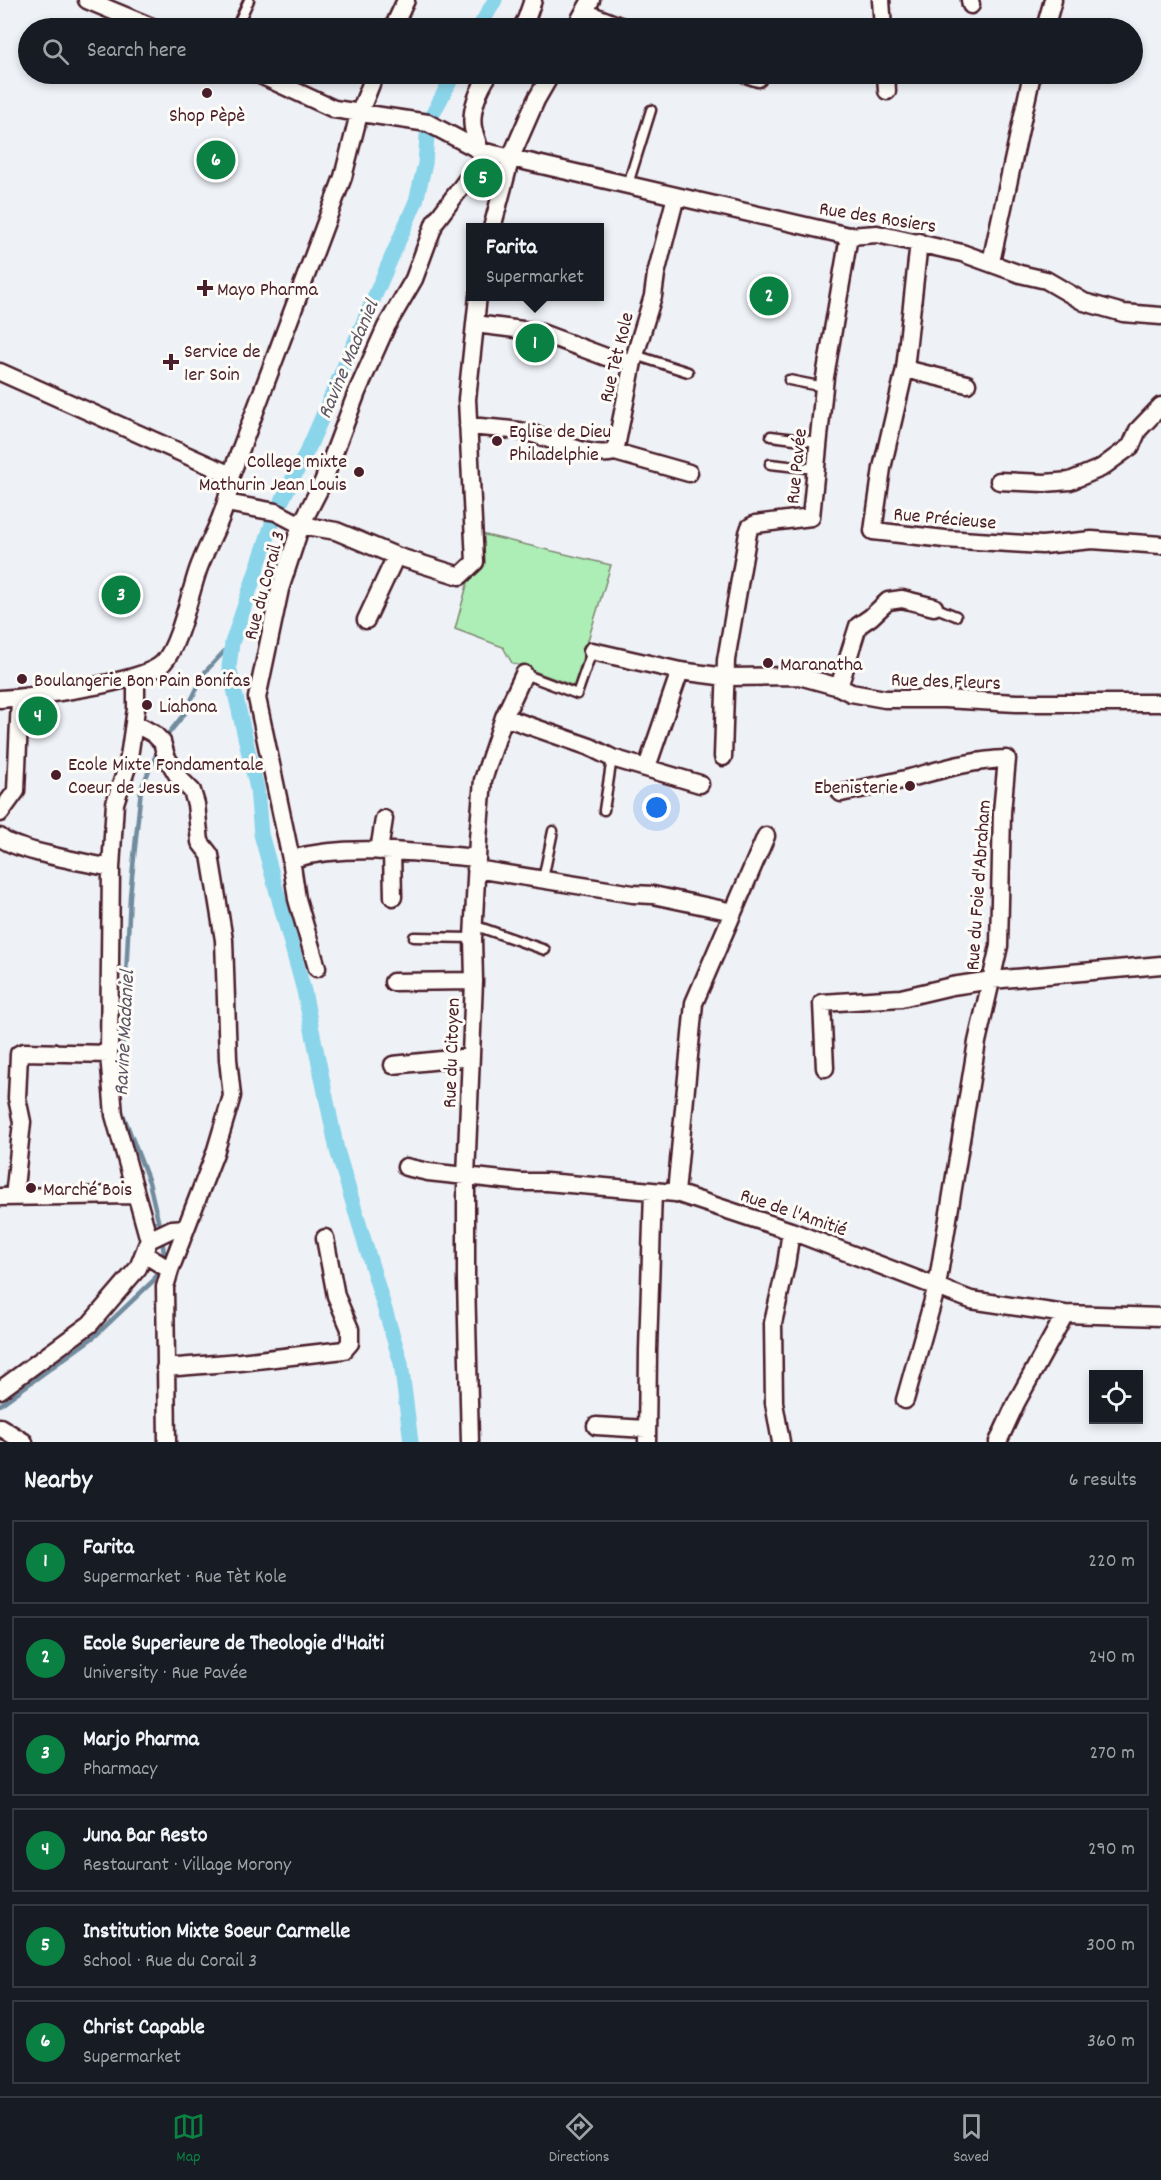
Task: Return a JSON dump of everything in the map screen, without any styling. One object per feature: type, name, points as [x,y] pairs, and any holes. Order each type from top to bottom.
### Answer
[{"type":"street","points":[[87,0],[130,18]]},
{"type":"street","points":[[398,18],[406,0]]},
{"type":"street","points":[[527,18],[533,0]]},
{"type":"street","points":[[881,0],[882,18]]},
{"type":"street","points":[[1048,18],[1053,0]]},
{"type":"street","points":[[588,6],[608,18]]},
{"type":"street","name":"Rue des Rosiers","points":[[280,84],[334,108],[359,114],[428,123],[481,151],[849,236],[877,234],[919,242],[1046,280],[1084,302],[1123,313],[1161,316]]},
{"type":"street","points":[[0,699],[20,698],[136,677],[152,671],[164,662],[174,644],[199,568],[226,503],[231,475],[343,177],[359,114],[371,84]]},
{"type":"street","points":[[481,151],[473,128],[474,104],[484,84]]},
{"type":"street","points":[[493,223],[511,157],[545,84]]},
{"type":"street","points":[[887,84],[887,91]]},
{"type":"street","points":[[991,262],[1030,84]]},
{"type":"street","name":"Rue du Corail 3","points":[[317,968],[297,899],[291,859],[257,698],[280,589],[301,525],[323,482],[357,392],[386,327],[414,279],[435,222],[481,161],[481,151]]},
{"type":"street","name":"Rue Tèt Kole","points":[[615,452],[634,359],[653,296],[656,274],[676,196]]},
{"type":"street","name":"Rue Pavée","points":[[723,757],[726,660],[750,527],[756,524],[811,517],[824,387],[849,236]]},
{"type":"street","name":"Rue Précieuse","points":[[919,242],[904,369],[882,468],[873,531],[1032,545],[1092,540],[1161,545]]},
{"type":"street","points":[[226,503],[276,512],[301,525],[336,531],[396,556],[460,576],[475,562],[467,399],[478,301]]},
{"type":"street","points":[[475,324],[539,332],[596,353],[634,359]]},
{"type":"street","points":[[904,369],[967,384]]},
{"type":"street","points":[[0,372],[231,475]]},
{"type":"street","points":[[999,481],[1045,483],[1070,481],[1101,468],[1131,446],[1138,430],[1161,406]]},
{"type":"street","points":[[468,426],[528,432],[579,449],[605,454],[615,452],[689,472]]},
{"type":"street","points":[[366,620],[396,556]]},
{"type":"street","points":[[839,687],[858,626],[888,601],[902,599],[934,607]]},
{"type":"street","name":"Rue des Fleurs","points":[[592,651],[680,671],[726,677],[799,676],[839,687],[851,693],[885,699],[944,699],[1016,703],[1161,703]]},
{"type":"street","points":[[647,767],[680,671]]},
{"type":"street","name":"Rue du Citoyen","points":[[470,1442],[466,1177],[476,863],[483,780],[504,717],[524,674]]},
{"type":"street","points":[[0,1390],[90,1324],[138,1268],[146,1247],[140,1203],[135,1195],[114,1115],[109,1054],[111,868],[115,802],[128,764],[136,709],[136,677]]},
{"type":"street","points":[[0,813],[16,791],[20,698]]},
{"type":"street","points":[[504,717],[590,747],[612,758],[700,784]]},
{"type":"street","points":[[134,723],[154,734],[162,742],[166,756],[179,778],[192,791],[196,804],[200,842],[210,855],[224,940],[228,1059],[232,1096],[215,1153],[165,1287],[167,1442]]},
{"type":"street","name":"Rue du Foie d'Abraham","points":[[841,793],[952,766],[1007,759],[1002,812],[999,946],[977,1042],[937,1286],[905,1400]]},
{"type":"street","points":[[384,819],[385,851],[393,897]]},
{"type":"street","points":[[676,1193],[694,1003],[766,836]]},
{"type":"street","points":[[0,837],[24,848],[111,868]]},
{"type":"street","points":[[291,859],[316,852],[385,851],[476,863],[543,879],[633,894],[653,895],[733,912]]},
{"type":"street","points":[[825,1068],[822,1003],[901,998],[952,986],[992,980],[1161,965]]},
{"type":"street","points":[[393,982],[474,981]]},
{"type":"street","points":[[109,1054],[24,1052],[19,1054],[17,1098],[22,1122],[7,1197],[135,1195]]},
{"type":"street","points":[[393,1065],[471,1057]]},
{"type":"street","name":"Rue de l'Amitié","points":[[406,1167],[466,1177],[676,1193],[791,1231],[971,1300],[1065,1314],[1161,1317]]},
{"type":"street","points":[[596,1426],[647,1435],[653,1191]]},
{"type":"street","points":[[146,1247],[172,1228],[186,1228]]},
{"type":"street","points":[[781,1442],[774,1403],[773,1323],[791,1231]]},
{"type":"street","points":[[165,1368],[344,1350],[350,1343],[350,1329],[336,1296],[325,1238]]},
{"type":"street","points":[[146,1247],[170,1270]]},
{"type":"street","points":[[998,1442],[1016,1403],[1065,1314]]},
{"type":"street","points":[[0,1427],[24,1442]]},
{"type":"lane","points":[[241,18],[249,0]]},
{"type":"lane","points":[[628,184],[651,110]]},
{"type":"lane","points":[[634,359],[688,372]]},
{"type":"lane","points":[[789,380],[824,387]]},
{"type":"lane","points":[[771,436],[818,442]]},
{"type":"lane","points":[[770,464],[816,469]]},
{"type":"lane","points":[[934,607],[956,616]]},
{"type":"lane","points":[[524,674],[577,694],[592,651]]},
{"type":"lane","points":[[604,810],[612,758]]},
{"type":"lane","points":[[543,879],[554,831]]},
{"type":"lane","points":[[414,937],[473,932],[482,928],[544,950]]},
{"type":"green space","points":[[481,534],[611,565],[574,686],[512,663],[503,647],[455,629]]},
{"type":"waterway","name":"Ravine Madaniel","points":[[485,18],[495,0]]},
{"type":"waterway","name":"Ravine Madaniel","points":[[411,1442],[401,1363],[337,1150],[304,991],[261,834],[257,789],[229,667],[232,643],[276,512],[310,445],[416,201],[425,164],[428,123],[449,84]]},
{"type":"waterway","name":"Ravine Madaniel","points":[[165,738],[185,713],[205,672],[232,643]]},
{"type":"waterway","name":"Ravine Madaniel","points":[[120,1095],[130,896],[141,789],[159,748]]},
{"type":"waterway","name":"Ravine Madaniel","points":[[121,1109],[149,1182],[160,1229]]},
{"type":"waterway","name":"Ravine Madaniel","points":[[0,1405],[94,1337],[154,1280],[164,1254],[162,1237]]},
{"type":"place","name":"Shop Pèpè","points":[[207,93]]},
{"type":"place","name":"Christ Capable","points":[[216,160]]},
{"type":"place","name":"Institution Mixte Soeur Carmelle","points":[[483,178]]},
{"type":"place","name":"Mayo Pharma","points":[[205,288]]},
{"type":"place","name":"Ecole Superieure de Theologie d'Haiti","points":[[769,296]]},
{"type":"place","name":"Farita","points":[[535,343]]},
{"type":"place","name":"Service de 1er Soin","points":[[171,362]]},
{"type":"place","name":"Eglise de Dieu Philadelphie","points":[[497,441]]},
{"type":"place","name":"College mixte Mathurin Jean Louis","points":[[359,472]]},
{"type":"place","name":"Marjo Pharma","points":[[121,595]]},
{"type":"place","name":"Maranatha","points":[[768,663]]},
{"type":"place","name":"Boulangerie Bon Pain Bonifas","points":[[22,679]]},
{"type":"place","name":"Liahona","points":[[147,705]]},
{"type":"place","name":"Juna Bar Resto","points":[[38,716]]},
{"type":"place","name":"Ecole Mixte Fondamentale Coeur de Jesus","points":[[56,775]]},
{"type":"place","name":"Ebenisterie","points":[[910,786]]},
{"type":"place","name":"Marché Bois","points":[[31,1188]]}]
